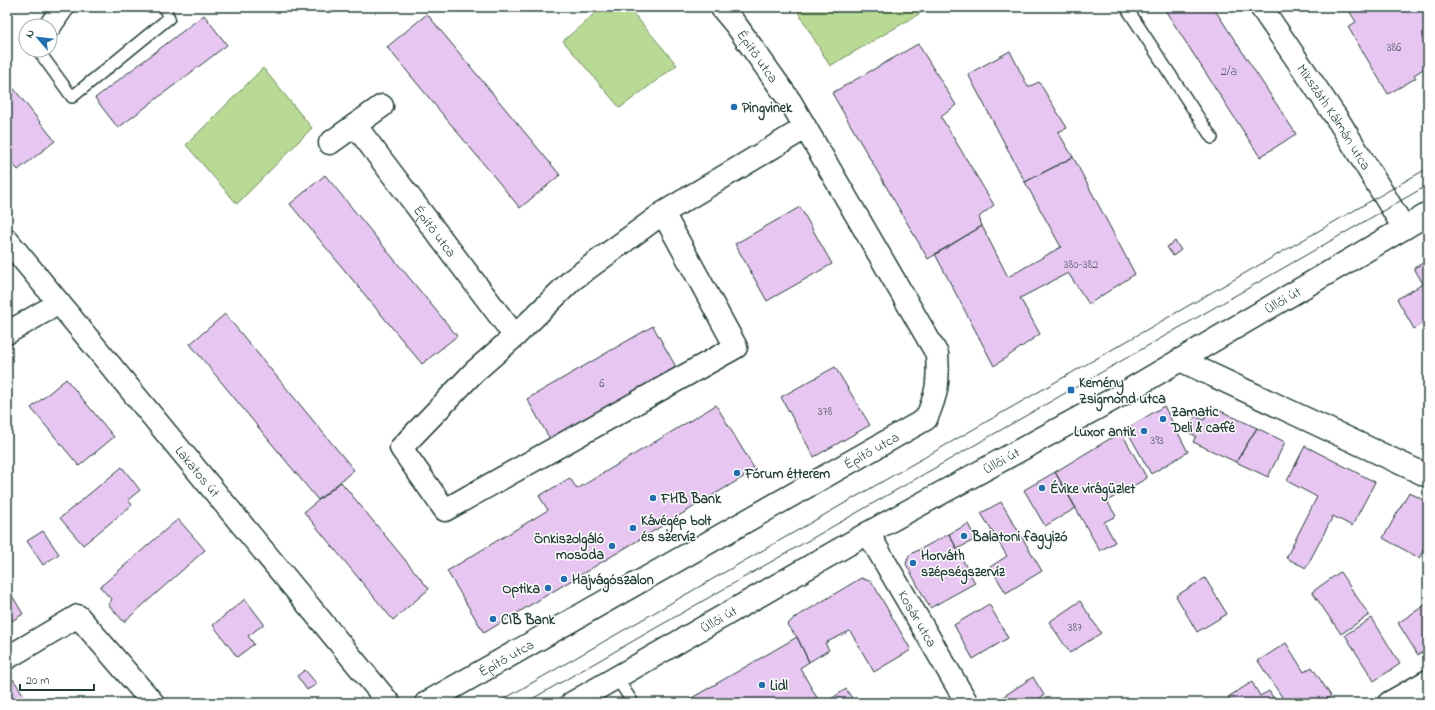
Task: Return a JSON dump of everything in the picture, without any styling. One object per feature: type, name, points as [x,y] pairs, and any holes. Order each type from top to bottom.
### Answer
[{"type":"street","points":[[55,18],[63,7]]},
{"type":"street","name":"Építő utca","points":[[426,703],[926,419],[935,398],[938,377],[936,354],[805,128],[767,68],[721,7]]},
{"type":"street","name":"Mikszáth Kálmán utca","points":[[1261,7],[1340,123],[1404,228]]},
{"type":"street","points":[[330,143],[382,106]]},
{"type":"street","name":"Építő utca","points":[[355,125],[515,336]]},
{"type":"street","points":[[663,213],[736,347],[445,510],[401,448],[474,372],[515,336],[572,280],[663,213],[805,128]]},
{"type":"street","name":"Üllői út","points":[[572,703],[868,533],[1119,396],[1428,214]]},
{"type":"street","name":"Lakatos út","points":[[7,240],[389,703]]},
{"type":"street","points":[[7,334],[59,303]]},
{"type":"street","points":[[1180,360],[1428,476]]},
{"type":"street","name":"Kosár utca","points":[[868,533],[967,703]]},
{"type":"street","points":[[7,658],[78,616],[153,703]]},
{"type":"street","points":[[1389,703],[1428,681]]},
{"type":"lane","points":[[44,58],[72,97],[169,18],[164,7]]},
{"type":"lane","points":[[1126,7],[1212,138]]},
{"type":"lane","points":[[616,677],[633,703]]},
{"type":"green space","points":[[602,7],[628,7],[677,65],[620,108],[563,41]]},
{"type":"green space","points":[[806,7],[931,7],[830,66],[798,12]]},
{"type":"green space","points":[[263,68],[312,128],[237,204],[186,145]]},
{"type":"building","points":[[1163,7],[1213,7],[1296,134],[1260,157]]},
{"type":"building","points":[[1347,7],[1428,7],[1428,66],[1414,75],[1416,78],[1388,94],[1348,27],[1356,22]]},
{"type":"building","points":[[427,14],[560,175],[520,208],[387,47]]},
{"type":"building","points":[[204,15],[227,45],[118,128],[95,98]]},
{"type":"building","points":[[918,44],[956,105],[941,117],[994,205],[979,217],[982,226],[928,259],[832,93]]},
{"type":"building","points":[[1010,51],[1028,87],[1039,82],[1067,128],[1058,132],[1073,157],[1025,182],[968,74]]},
{"type":"building","points":[[7,80],[55,141],[18,170],[7,157]]},
{"type":"building","points":[[1073,157],[1135,274],[1089,304],[1068,273],[1020,298],[1040,334],[994,366],[935,254],[982,226],[1008,277],[1061,247],[1025,182]]},
{"type":"building","points":[[325,175],[457,336],[422,364],[290,204]]},
{"type":"building","points":[[800,207],[832,264],[767,301],[735,244]]},
{"type":"building","points":[[1175,241],[1181,250],[1173,256],[1167,247]]},
{"type":"building","points":[[1428,260],[1428,332],[1423,323],[1414,329],[1397,299],[1423,284],[1414,268]]},
{"type":"building","points":[[225,314],[354,470],[318,500],[190,344]]},
{"type":"building","points":[[653,326],[676,367],[550,439],[527,399]]},
{"type":"building","points":[[835,367],[870,425],[814,457],[781,397]]},
{"type":"building","points":[[66,379],[114,437],[79,466],[31,408]]},
{"type":"building","points":[[716,405],[755,470],[484,633],[447,571],[548,510],[539,496],[570,478],[577,489]]},
{"type":"building","points":[[1164,406],[1188,452],[1151,474],[1126,429]]},
{"type":"building","points":[[1210,406],[1257,428],[1236,462],[1193,442],[1196,436],[1187,432],[1195,416],[1204,420]]},
{"type":"building","points":[[1257,428],[1285,442],[1268,477],[1236,462]]},
{"type":"building","points":[[1121,432],[1147,478],[1107,501],[1116,516],[1104,522],[1115,542],[1100,551],[1055,472]]},
{"type":"building","points":[[1305,446],[1375,482],[1352,526],[1333,516],[1306,568],[1286,558],[1317,497],[1287,481]]},
{"type":"building","points":[[122,467],[140,490],[128,500],[132,505],[83,545],[60,518]]},
{"type":"building","points":[[1055,472],[1076,508],[1045,526],[1024,490]]},
{"type":"building","points":[[341,482],[429,589],[393,620],[304,512]]},
{"type":"building","points":[[1409,492],[1428,503],[1428,541],[1419,558],[1383,538]]},
{"type":"building","points":[[1001,502],[1042,571],[1006,593],[990,567],[1007,556],[981,513]]},
{"type":"building","points":[[178,519],[205,550],[124,622],[108,604],[112,600],[100,587]]},
{"type":"building","points":[[968,524],[976,539],[957,549],[949,534]]},
{"type":"building","points":[[43,531],[59,554],[43,565],[27,541]]},
{"type":"building","points":[[949,534],[975,583],[930,608],[906,564],[909,555]]},
{"type":"building","points":[[1340,572],[1369,615],[1341,634],[1312,592]]},
{"type":"building","points":[[861,578],[872,582],[911,650],[874,672],[850,631],[825,643],[829,650],[809,662],[797,637],[787,625],[793,619]]},
{"type":"building","points":[[1205,578],[1227,614],[1197,632],[1176,596]]},
{"type":"building","points":[[7,587],[23,614],[7,624]]},
{"type":"building","points":[[245,599],[264,624],[248,636],[254,644],[237,657],[213,625]]},
{"type":"building","points":[[1080,601],[1101,633],[1070,653],[1049,622]]},
{"type":"building","points":[[1428,603],[1428,648],[1418,655],[1398,623]]},
{"type":"building","points":[[989,604],[1008,638],[973,659],[954,625]]},
{"type":"building","points":[[1372,618],[1400,664],[1374,681],[1345,635]]},
{"type":"building","name":"Lidl","points":[[797,637],[809,662],[800,668],[820,703],[683,703]]},
{"type":"building","points":[[1286,643],[1304,672],[1312,667],[1331,696],[1320,703],[1286,703],[1258,661]]},
{"type":"building","points":[[305,670],[317,684],[307,690],[297,676]]},
{"type":"building","points":[[1033,677],[1044,695],[1040,698],[1043,703],[995,702]]},
{"type":"building","points":[[13,679],[29,703],[7,703],[7,683]]},
{"type":"building","points":[[1252,682],[1260,696],[1269,691],[1277,703],[1232,703],[1228,697]]},
{"type":"building","points":[[846,689],[855,703],[829,703],[828,701]]},
{"type":"tram line","points":[[497,703],[1428,168]]},
{"type":"tram line","points":[[525,703],[1428,185]]},
{"type":"place","name":"Pingvinek","points":[[734,107]]},
{"type":"place","name":"Kemény Zsigmond utca","points":[[1071,390]]},
{"type":"place","name":"Zamatic Deli & caffé","points":[[1163,419]]},
{"type":"place","name":"Luxor antik","points":[[1144,431]]},
{"type":"place","name":"Fórum étterem","points":[[737,473]]},
{"type":"place","name":"Évike virágüzlet","points":[[1042,488]]},
{"type":"place","name":"FHB Bank","points":[[653,498]]},
{"type":"place","name":"Kávégép bolt és szervíz","points":[[633,528]]},
{"type":"place","name":"Balatoni fagyizó","points":[[964,536]]},
{"type":"place","name":"Önkiszolgáló mosoda","points":[[612,546]]},
{"type":"place","name":"Horváth szépségszervíz","points":[[913,563]]},
{"type":"place","name":"Hajvágószalon","points":[[564,579]]},
{"type":"place","name":"Optika","points":[[548,588]]},
{"type":"place","name":"CIB Bank","points":[[493,619]]},
{"type":"place","name":"Lidl","points":[[762,685]]}]
